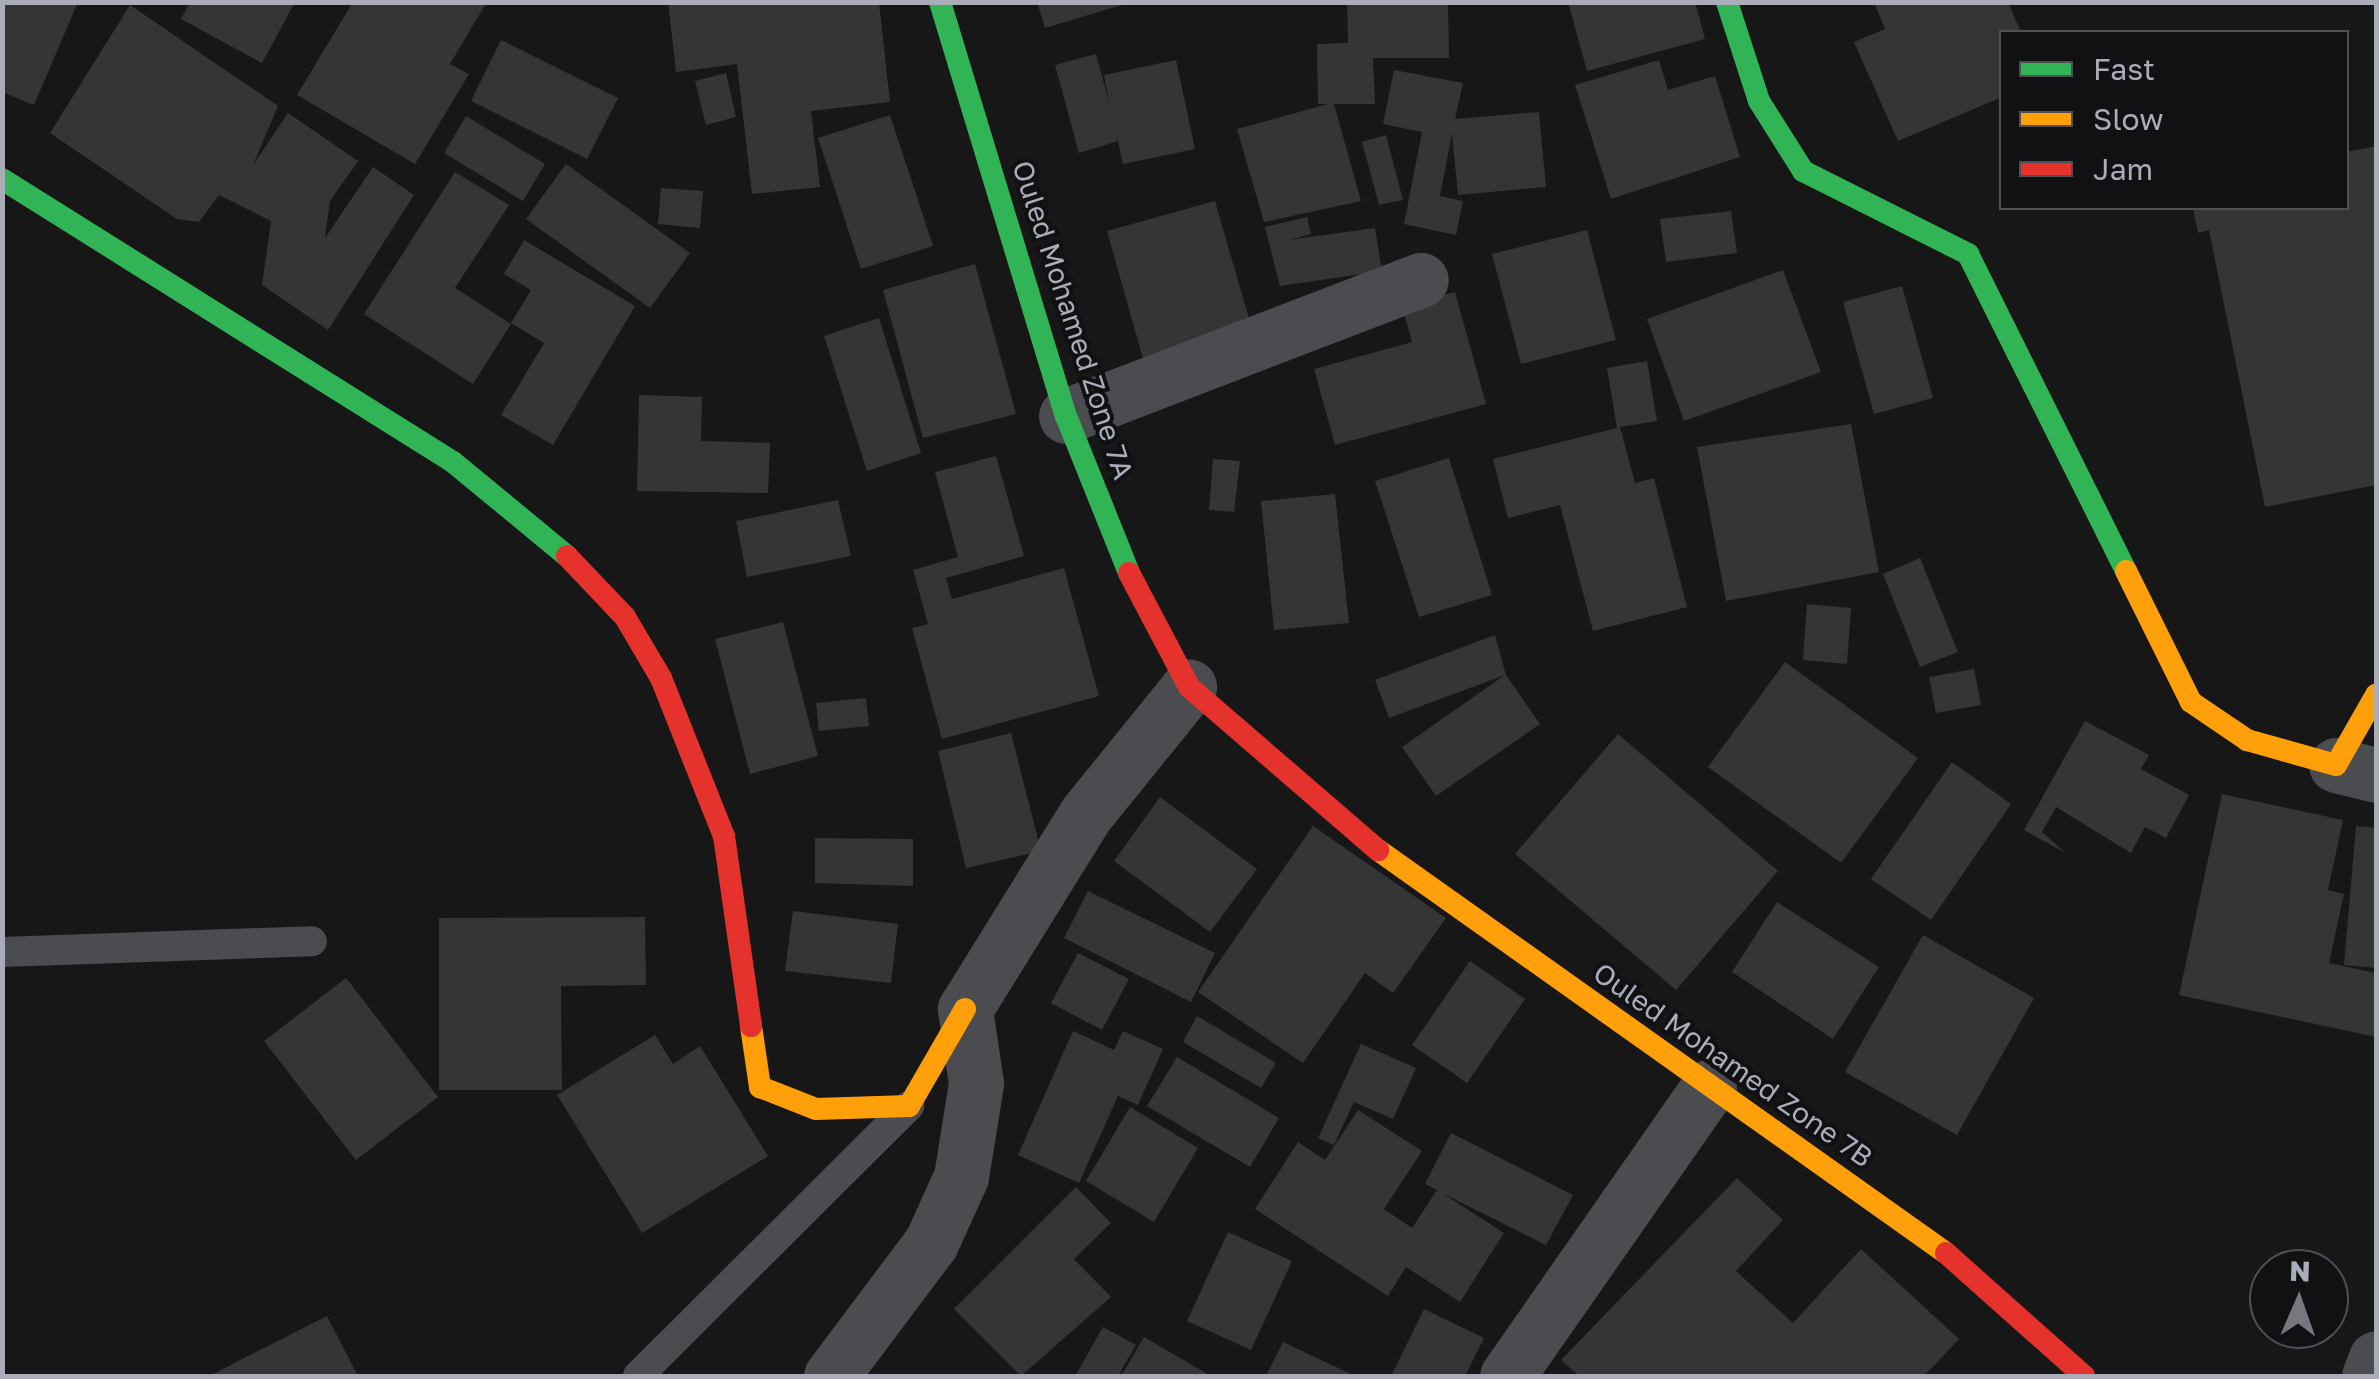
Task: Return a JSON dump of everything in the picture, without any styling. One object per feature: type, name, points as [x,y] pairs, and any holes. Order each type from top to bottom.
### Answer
[{"type":"street","name":"Ouled Mohamed Zone 7A","points":[[940,2],[1066,416],[1145,612],[1189,687],[1334,820]]},
{"type":"street","points":[[1727,2],[1760,101],[1802,172],[1968,254],[2191,702],[2247,740],[2356,770],[2376,695]]},
{"type":"street","points":[[2,178],[453,462],[599,586],[661,678],[724,836],[760,1088],[816,1109],[909,1106],[1086,814],[1189,687]]},
{"type":"street","points":[[1066,416],[1421,280]]},
{"type":"street","name":"Ouled Mohamed Zone 7B","points":[[1334,820],[1956,1260],[2084,1376]]},
{"type":"street","points":[[831,1376],[930,1243],[961,1178],[976,1083],[965,1009]]},
{"type":"street","points":[[1507,1376],[1709,1086]]},
{"type":"street","points":[[2369,1376],[2376,1358]]},
{"type":"lane","points":[[2,952],[312,941]]},
{"type":"lane","points":[[638,1376],[909,1106]]},
{"type":"building","points":[[2,2],[78,2],[34,105],[2,92]]},
{"type":"building","points":[[190,2],[295,2],[262,63],[181,19]]},
{"type":"building","points":[[353,2],[487,2],[450,64],[469,74],[415,164],[297,95]]},
{"type":"building","points":[[668,2],[879,2],[890,102],[811,111],[820,187],[752,194],[737,64],[676,72]]},
{"type":"building","points":[[1037,2],[1128,2],[1128,3],[1045,28]]},
{"type":"building","points":[[1347,2],[1448,2],[1449,58],[1373,58],[1375,104],[1334,104],[1361,201],[1264,222],[1237,129],[1328,104],[1318,104],[1317,44],[1348,43]]},
{"type":"building","points":[[1568,2],[1695,2],[1705,39],[1587,71]]},
{"type":"building","points":[[1874,2],[2008,2],[2020,30],[1999,30],[1999,98],[1898,141],[1854,42],[1885,29]]},
{"type":"building","points":[[130,5],[278,106],[253,165],[288,113],[358,161],[330,201],[325,238],[373,167],[414,195],[328,330],[262,285],[271,221],[219,195],[199,222],[177,219],[50,133]]},
{"type":"building","points":[[501,40],[618,98],[587,159],[471,101]]},
{"type":"building","points":[[1096,54],[1109,102],[1104,75],[1176,60],[1195,149],[1123,164],[1118,141],[1079,153],[1055,65]]},
{"type":"building","points":[[1659,60],[1668,90],[1715,76],[1740,157],[1611,199],[1575,85]]},
{"type":"building","points":[[1394,70],[1463,83],[1455,119],[1539,112],[1546,187],[1458,195],[1452,134],[1440,196],[1463,201],[1456,235],[1404,224],[1422,132],[1383,124]]},
{"type":"building","points":[[726,73],[736,117],[706,125],[695,81]]},
{"type":"building","points":[[890,115],[933,246],[861,269],[818,138]]},
{"type":"building","points":[[466,116],[545,164],[523,201],[444,153]]},
{"type":"building","points":[[1386,135],[1403,200],[1379,205],[1362,142]]},
{"type":"building","points":[[2376,146],[2376,485],[2265,507],[2209,230],[2198,233],[2193,210],[2349,210],[2349,151]]},
{"type":"building","points":[[566,164],[690,253],[650,308],[526,219]]},
{"type":"building","points":[[455,172],[509,205],[455,288],[511,324],[473,384],[364,314]]},
{"type":"building","points":[[661,188],[703,191],[700,228],[658,224]]},
{"type":"building","points":[[1215,201],[1254,336],[1145,366],[1107,231]]},
{"type":"building","points":[[1731,211],[1737,253],[1666,262],[1660,219]]},
{"type":"building","points":[[1307,217],[1311,234],[1288,240],[1375,228],[1382,271],[1280,286],[1265,227]]},
{"type":"building","points":[[1587,230],[1616,340],[1521,364],[1492,254]]},
{"type":"building","points":[[524,240],[635,306],[553,445],[501,415],[544,343],[511,323],[531,290],[504,274]]},
{"type":"building","points":[[975,264],[1016,414],[923,438],[883,290]]},
{"type":"building","points":[[1783,270],[1821,372],[1684,421],[1647,319]]},
{"type":"building","points":[[1902,286],[1933,398],[1874,414],[1843,302]]},
{"type":"building","points":[[1455,292],[1486,404],[1335,445],[1314,369],[1412,342],[1402,306]]},
{"type":"building","points":[[879,318],[921,453],[867,471],[824,336]]},
{"type":"building","points":[[1647,361],[1657,421],[1620,427],[1635,483],[1654,478],[1687,607],[1593,631],[1560,505],[1508,518],[1493,459],[1617,428],[1607,368]]},
{"type":"building","points":[[639,395],[702,397],[701,441],[770,443],[768,493],[637,491]]},
{"type":"building","points":[[1851,424],[1879,572],[1726,601],[1697,447]]},
{"type":"building","points":[[996,456],[1024,556],[946,578],[952,599],[1064,568],[1099,696],[942,739],[912,628],[928,624],[913,570],[958,557],[935,472]]},
{"type":"building","points":[[1449,458],[1492,595],[1419,617],[1375,481]]},
{"type":"building","points":[[1213,459],[1240,461],[1234,512],[1209,510]]},
{"type":"building","points":[[1335,494],[1349,623],[1274,630],[1261,501]]},
{"type":"building","points":[[838,500],[851,556],[747,577],[736,521]]},
{"type":"building","points":[[1920,558],[1958,652],[1920,667],[1883,574]]},
{"type":"building","points":[[1807,604],[1851,608],[1847,664],[1803,660]]},
{"type":"building","points":[[783,622],[818,756],[750,774],[715,639]]},
{"type":"building","points":[[1495,635],[1506,675],[1540,724],[1436,796],[1402,747],[1505,675],[1389,718],[1375,680]]},
{"type":"building","points":[[1785,662],[1918,758],[1841,863],[1708,767]]},
{"type":"building","points":[[1974,669],[1981,705],[1936,713],[1929,677]]},
{"type":"building","points":[[866,698],[869,726],[819,731],[816,703]]},
{"type":"building","points":[[2085,721],[2149,755],[2141,769],[2189,795],[2166,838],[2145,827],[2131,853],[2056,807],[2042,832],[2066,853],[2024,830]]},
{"type":"building","points":[[1011,733],[1041,851],[966,868],[938,751]]},
{"type":"building","points":[[1618,734],[1778,871],[1676,990],[1515,854]]},
{"type":"building","points":[[1952,762],[2011,804],[1931,920],[1871,879]]},
{"type":"building","points":[[2222,794],[2343,820],[2328,890],[2344,894],[2329,963],[2376,973],[2376,1037],[2179,995]]},
{"type":"building","points":[[1160,797],[1257,869],[1210,932],[1114,861]]},
{"type":"building","points":[[1313,826],[1446,918],[1393,993],[1365,973],[1303,1063],[1198,992]]},
{"type":"building","points":[[2356,826],[2376,828],[2376,968],[2344,965]]},
{"type":"building","points":[[815,838],[913,839],[913,886],[815,883]]},
{"type":"building","points":[[1088,891],[1215,953],[1191,1002],[1064,938]]},
{"type":"building","points":[[1777,902],[1879,967],[1833,1039],[1732,972]]},
{"type":"building","points":[[793,911],[898,924],[891,983],[785,971]]},
{"type":"building","points":[[645,917],[646,985],[561,986],[562,1090],[439,1090],[439,918]]},
{"type":"building","points":[[1923,935],[2034,998],[1957,1135],[1845,1072]]},
{"type":"building","points":[[1078,953],[1129,979],[1102,1030],[1051,1003]]},
{"type":"building","points":[[1470,961],[1525,999],[1467,1083],[1412,1045]]},
{"type":"building","points":[[346,978],[438,1097],[356,1160],[264,1041]]},
{"type":"building","points":[[1197,1016],[1276,1063],[1261,1088],[1183,1042]]},
{"type":"building","points":[[1073,1031],[1114,1050],[1123,1031],[1163,1049],[1138,1105],[1118,1096],[1079,1183],[1018,1155]]},
{"type":"building","points":[[655,1035],[673,1064],[700,1046],[768,1156],[642,1233],[557,1095]]},
{"type":"building","points":[[1361,1044],[1416,1068],[1393,1119],[1354,1102],[1334,1145],[1318,1138]]},
{"type":"building","points":[[1177,1057],[1279,1118],[1250,1167],[1147,1106]]},
{"type":"building","points":[[1130,1107],[1198,1148],[1154,1222],[1086,1181]]},
{"type":"building","points":[[1358,1110],[1422,1151],[1384,1209],[1412,1228],[1437,1190],[1425,1184],[1451,1133],[1573,1195],[1546,1245],[1442,1193],[1504,1233],[1460,1302],[1406,1267],[1388,1296],[1255,1209],[1298,1142],[1325,1160]]},
{"type":"building","points":[[1737,1178],[1783,1220],[1736,1271],[1793,1323],[1861,1249],[1959,1339],[1924,1376],[1579,1376],[1561,1360]]},
{"type":"building","points":[[1076,1187],[1111,1223],[1074,1259],[1111,1297],[1021,1376],[954,1309]]},
{"type":"building","points":[[1228,1232],[1292,1261],[1251,1350],[1187,1321]]},
{"type":"building","points":[[1424,1309],[1484,1338],[1465,1376],[1391,1376]]},
{"type":"building","points":[[327,1316],[358,1376],[209,1376]]},
{"type":"building","points":[[1103,1327],[1136,1345],[1118,1376],[1075,1376]]},
{"type":"building","points":[[1144,1337],[1211,1376],[1121,1376]]},
{"type":"building","points":[[1283,1342],[1355,1376],[1266,1376]]},
{"type":"traffic: fast","points":[[940,2],[1066,416],[1129,573]]},
{"type":"traffic: fast","points":[[1727,2],[1759,101],[1803,171],[1968,254],[2126,571]]},
{"type":"traffic: fast","points":[[2,179],[453,462],[567,556]]},
{"type":"traffic: slow","points":[[2126,571],[2191,702],[2247,740],[2336,765],[2376,695]]},
{"type":"traffic: slow","points":[[1378,850],[1946,1253]]},
{"type":"traffic: slow","points":[[751,1026],[760,1087],[816,1109],[909,1106],[965,1009]]},
{"type":"traffic: jam","points":[[567,556],[625,617],[661,678],[724,836],[751,1026]]},
{"type":"traffic: jam","points":[[1129,573],[1189,687],[1378,850]]},
{"type":"traffic: jam","points":[[1946,1253],[2084,1376]]}]
